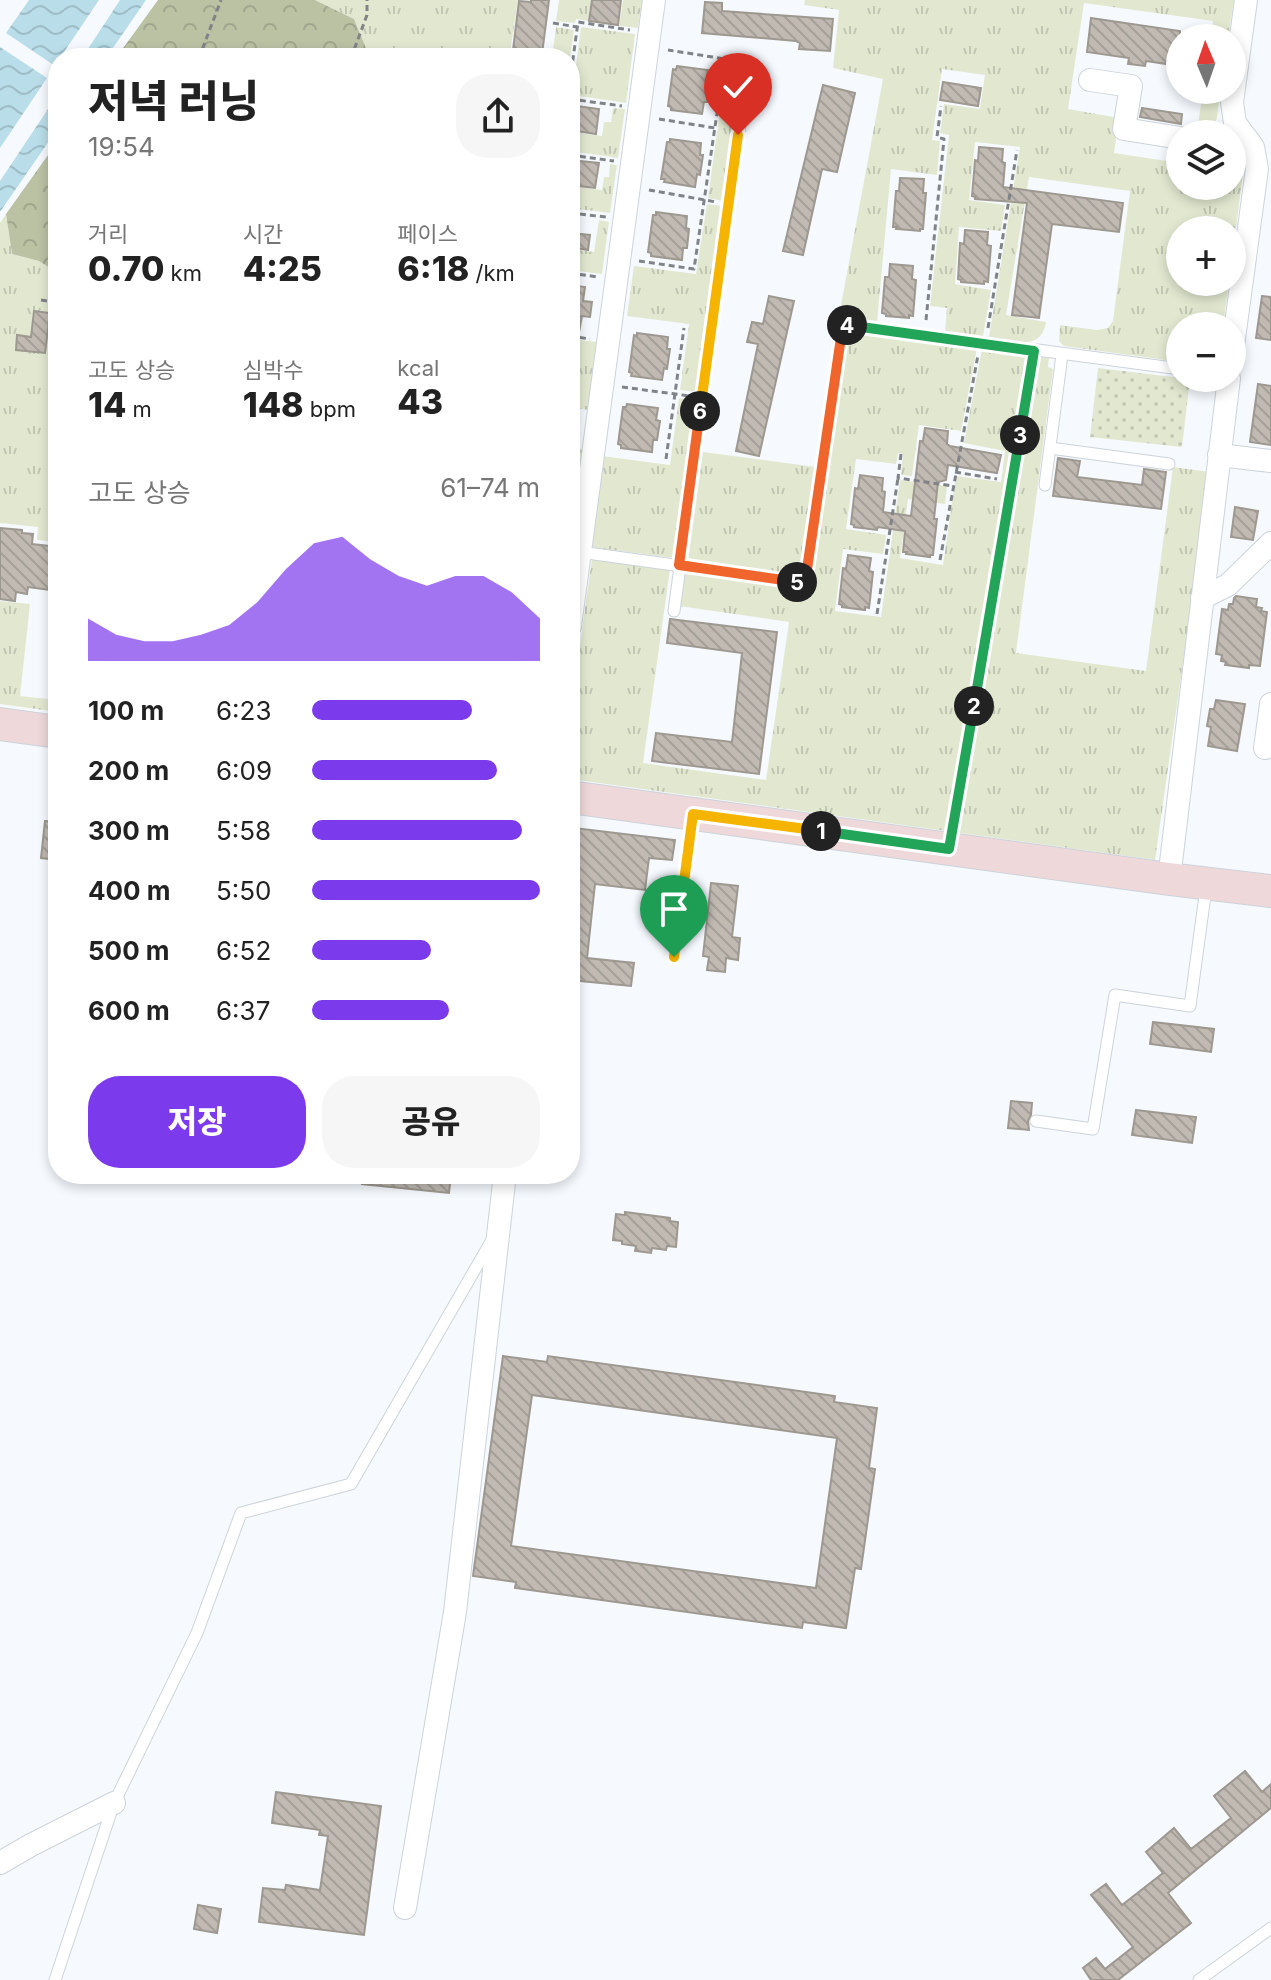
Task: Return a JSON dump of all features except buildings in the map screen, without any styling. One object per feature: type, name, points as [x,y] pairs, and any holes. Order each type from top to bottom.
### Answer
[{"type":"street","points":[[580,552],[654,0]]},
{"type":"street","points":[[1235,120],[1232,102],[1246,0]]},
{"type":"street","points":[[1090,80],[1131,86],[1124,129],[1166,136]]},
{"type":"street","points":[[1238,312],[1257,169],[1253,147],[1246,144]]},
{"type":"street","points":[[1169,879],[1227,392]]},
{"type":"street","points":[[1219,455],[1271,461]]},
{"type":"street","points":[[1202,598],[1228,585],[1271,543]]},
{"type":"street","points":[[1265,748],[1271,704]]},
{"type":"street","points":[[0,724],[48,731]]},
{"type":"street","points":[[580,798],[1271,891]]},
{"type":"street","points":[[405,1908],[455,1612],[504,1184]]},
{"type":"street","points":[[0,1863],[114,1803]]},
{"type":"lane","points":[[674,611],[748,66]]},
{"type":"lane","points":[[580,552],[805,583],[843,324],[1166,367]]},
{"type":"lane","points":[[1045,485],[1062,355]]},
{"type":"lane","points":[[1050,448],[1169,464]]},
{"type":"lane","points":[[674,957],[693,814]]},
{"type":"lane","points":[[1036,1121],[1093,1129],[1115,995],[1190,1006],[1206,883]]},
{"type":"lane","points":[[55,1980],[114,1803],[197,1633],[241,1513],[351,1484],[500,1227]]},
{"type":"lane","points":[[1199,1980],[1271,1928]]},
{"type":"path","points":[[203,48],[221,0]]},
{"type":"path","points":[[355,48],[367,15],[367,0]]},
{"type":"path","points":[[574,48],[578,22],[725,59],[694,269],[620,258]]},
{"type":"path","points":[[553,23],[577,27]]},
{"type":"path","points":[[580,101],[715,128]]},
{"type":"path","points":[[924,335],[944,139],[937,137],[941,106]]},
{"type":"path","points":[[940,560],[1017,150]]},
{"type":"path","points":[[580,156],[632,163]]},
{"type":"path","points":[[629,187],[729,204]]},
{"type":"path","points":[[580,214],[625,220]]},
{"type":"path","points":[[580,274],[598,277]]},
{"type":"path","points":[[41,300],[48,301]]},
{"type":"path","points":[[666,459],[684,328]]},
{"type":"path","points":[[949,849],[1034,351]]},
{"type":"path","points":[[602,384],[702,398]]},
{"type":"path","points":[[877,614],[901,454]]},
{"type":"path","points":[[955,472],[997,479]]},
{"type":"path","points":[[898,478],[953,486]]},
{"type":"green space","points":[[158,0],[315,0],[354,19],[366,48],[123,48]]},
{"type":"green space","points":[[315,0],[518,0],[511,48],[366,48],[354,19]]},
{"type":"green space","points":[[559,0],[591,0],[588,21],[556,21]]},
{"type":"green space","points":[[623,0],[642,0],[638,28],[619,26]]},
{"type":"green space","points":[[805,0],[1234,0],[1230,24],[1213,24],[1213,21],[1084,3],[1068,109],[1119,118],[1114,153],[1166,161],[1166,200],[1240,200],[1238,216],[1166,216],[1166,296],[1227,296],[1225,312],[1166,312],[1166,360],[1064,346],[1059,341],[1060,325],[1097,330],[1108,328],[1113,321],[1130,191],[1029,177],[1006,315],[1046,322],[1043,332],[1032,341],[1016,342],[989,337],[1020,147],[975,142],[969,200],[1005,205],[1001,231],[959,227],[955,284],[991,290],[983,336],[945,331],[947,308],[930,306],[949,135],[940,133],[944,104],[980,109],[985,75],[942,69],[932,140],[940,141],[937,175],[891,169],[877,323],[839,316],[883,79],[833,68],[839,10],[804,5]]},
{"type":"green space","points":[[556,27],[574,30],[571,48],[553,48]]},
{"type":"green space","points":[[581,27],[635,34],[626,103],[580,96],[578,48]]},
{"type":"green space","points":[[727,60],[740,62],[723,201],[708,198]]},
{"type":"green space","points":[[1201,104],[1219,104],[1216,120],[1199,120]]},
{"type":"green space","points":[[613,108],[625,109],[618,158],[580,152],[580,133],[602,136],[604,122],[611,122]]},
{"type":"green space","points":[[48,155],[48,267],[12,254],[6,214]]},
{"type":"green space","points":[[610,164],[617,165],[610,213],[580,209],[580,187],[602,190],[604,177],[609,177]]},
{"type":"green space","points":[[707,204],[722,206],[697,392],[680,390],[689,324],[627,316],[634,266],[696,274]]},
{"type":"green space","points":[[6,214],[12,254],[48,267],[48,541],[37,540],[38,527],[0,523],[0,223]]},
{"type":"green space","points":[[599,220],[609,222],[602,274],[580,271],[580,250],[594,252]]},
{"type":"green space","points":[[848,330],[977,348],[961,431],[919,425],[912,476],[901,475],[903,454],[898,453],[896,464],[856,459],[846,529],[886,535],[883,554],[843,549],[835,611],[881,617],[900,480],[947,486],[945,504],[908,499],[900,558],[943,565],[956,476],[1001,482],[1005,451],[964,443],[982,349],[1049,358],[1048,367],[1053,369],[1016,653],[1146,671],[1173,467],[1210,472],[1155,860],[580,780],[580,644],[592,559],[670,569],[643,763],[766,780],[789,622],[679,606],[684,571],[812,589]]},
{"type":"green space","points":[[580,340],[598,342],[588,410],[580,409]]},
{"type":"green space","points":[[1098,368],[1166,376],[1166,392],[1188,392],[1182,447],[1090,437]]},
{"type":"green space","points":[[679,398],[696,400],[674,558],[590,547],[602,456],[670,465]]},
{"type":"green space","points":[[580,449],[584,450],[580,477]]},
{"type":"green space","points":[[703,452],[816,467],[801,577],[688,562]]},
{"type":"green space","points":[[0,601],[30,604],[20,696],[48,699],[48,711],[0,704]]},
{"type":"water","points":[[29,0],[99,0],[67,48],[48,48],[48,61],[6,33]]},
{"type":"water","points":[[120,0],[146,0],[113,48],[89,48]]},
{"type":"water","points":[[0,47],[47,78],[0,148]]},
{"type":"water","points":[[48,109],[48,142],[0,212],[0,181]]},
{"type":"route","points":[[674,957],[693,814],[949,849],[1034,351],[843,324],[805,583],[679,565],[738,135]]}]
